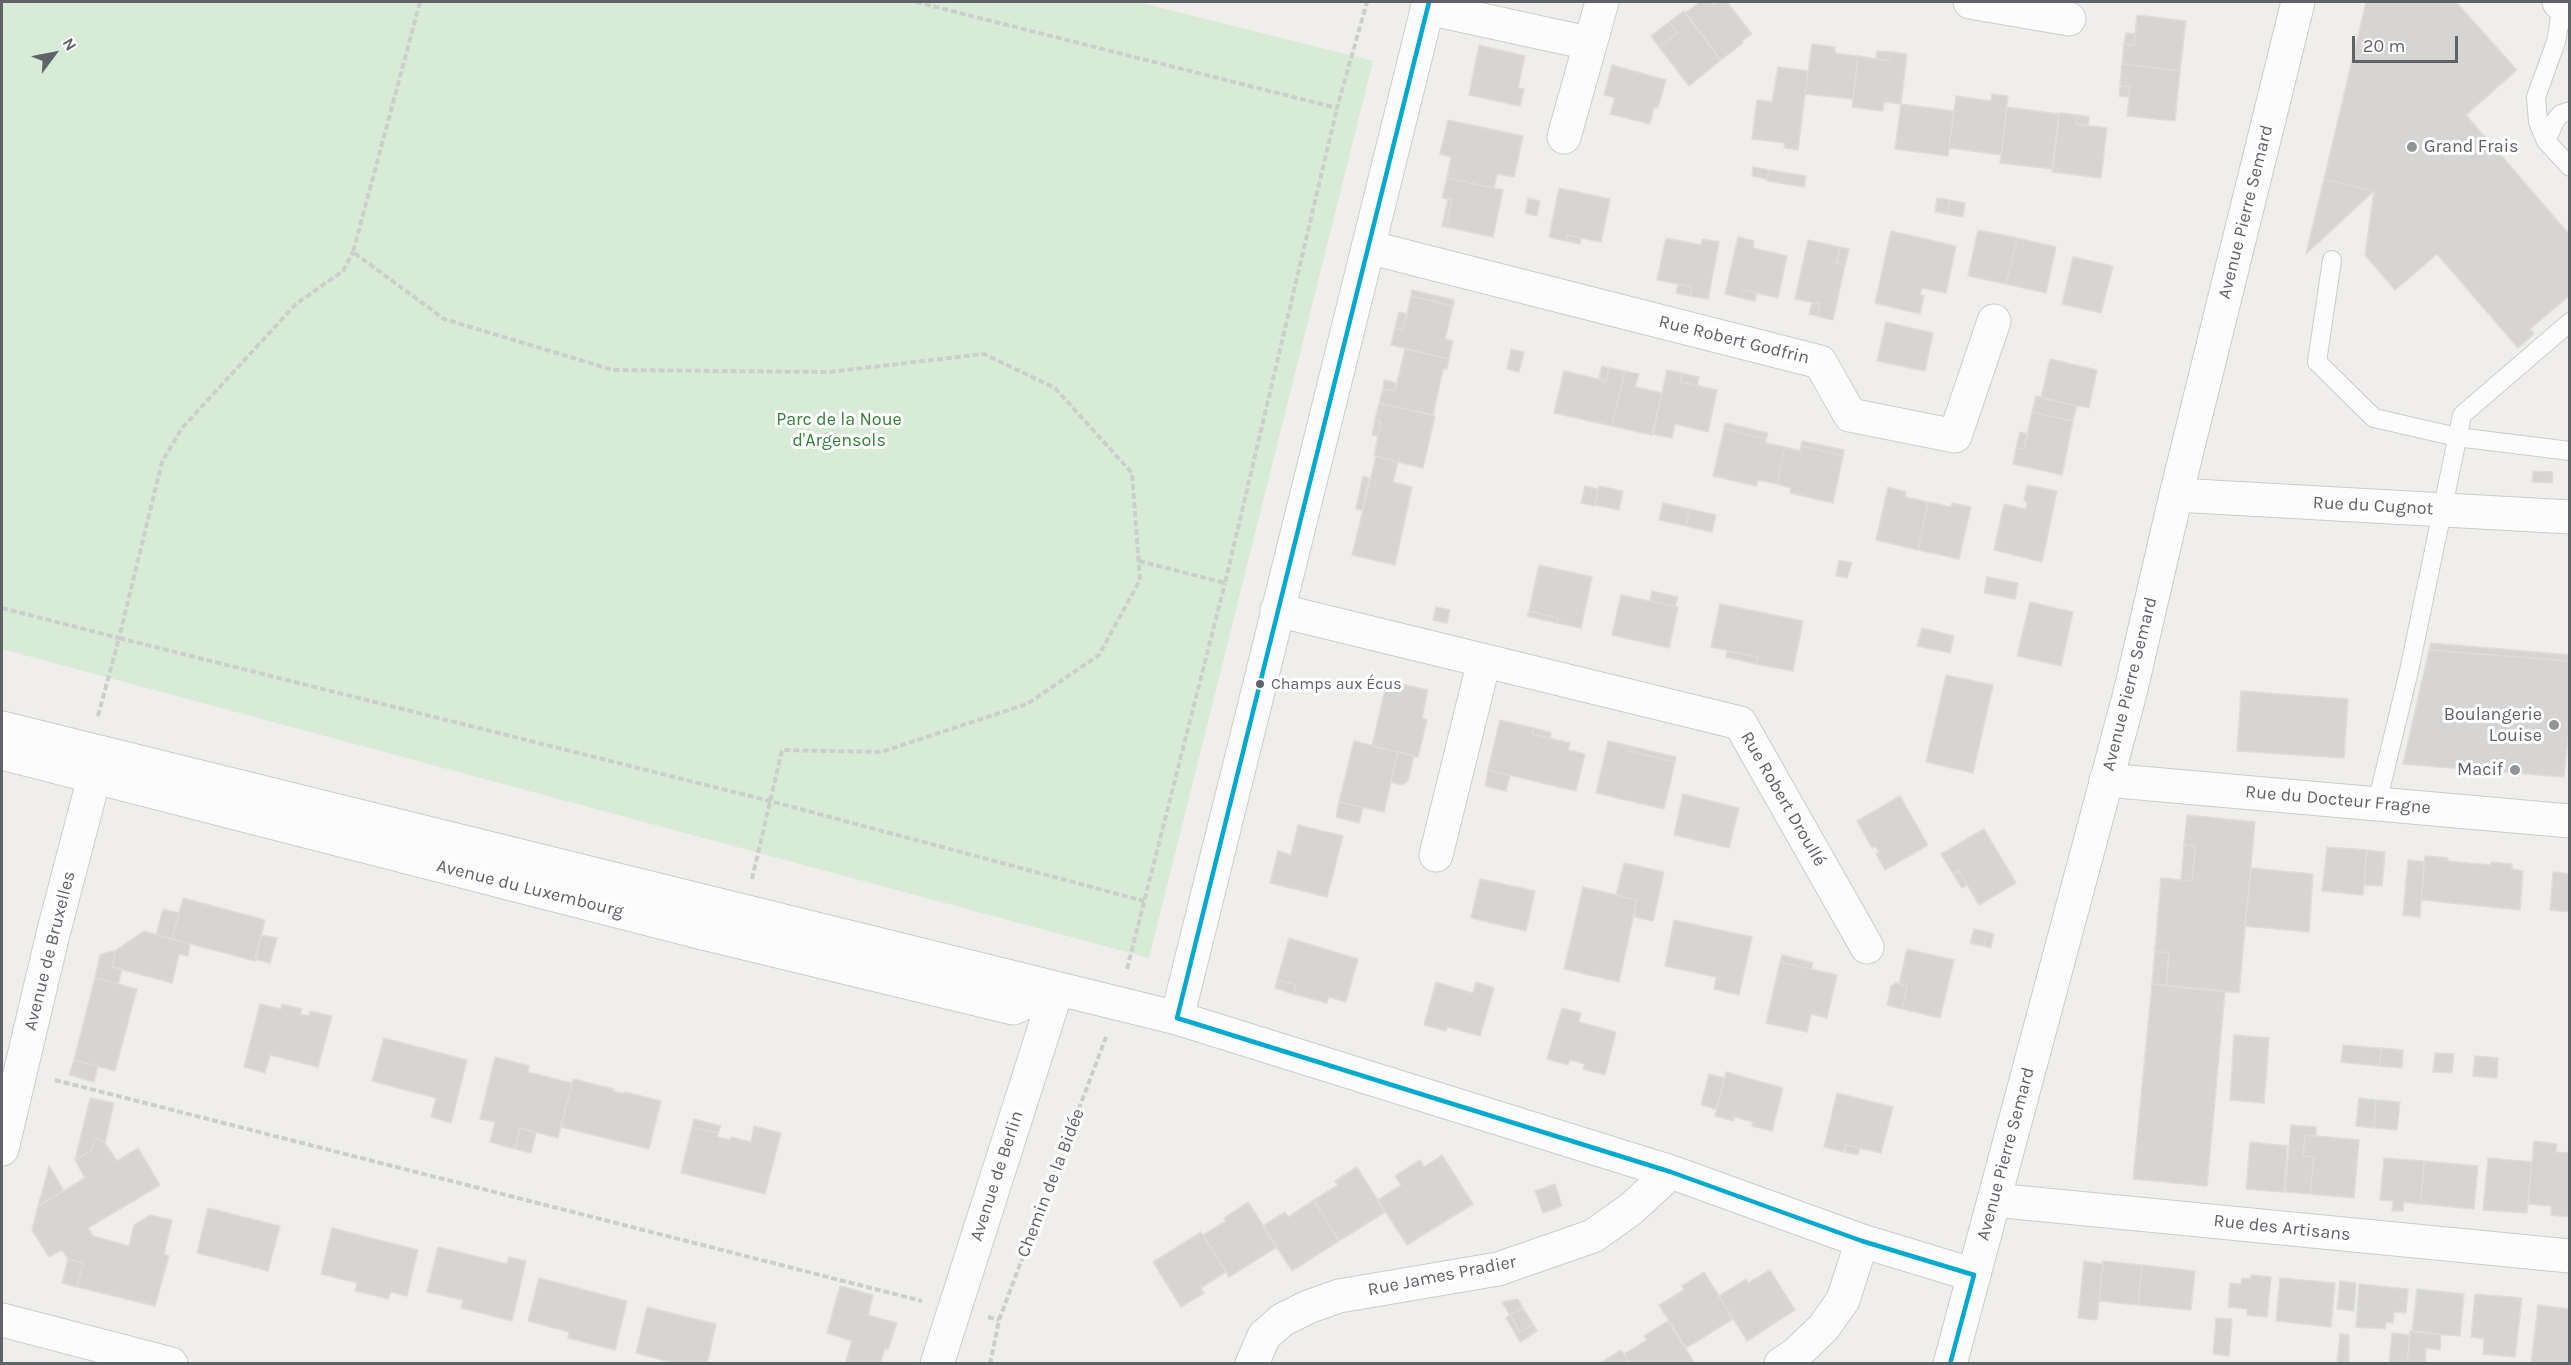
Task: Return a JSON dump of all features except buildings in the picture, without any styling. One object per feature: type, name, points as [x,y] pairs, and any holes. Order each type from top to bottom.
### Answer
[{"type":"street","points":[[1564,137],[1588,43],[1602,2]]},
{"type":"street","points":[[1970,2],[2069,19]]},
{"type":"street","name":"Avenue Pierre Semard","points":[[1950,1364],[2130,693],[2176,495],[2298,2]]},
{"type":"street","points":[[1177,1018],[1428,5],[1588,43]]},
{"type":"street","name":"Rue Robert Godfrin","points":[[1368,247],[1820,362],[1850,415],[1955,436],[1994,321]]},
{"type":"street","name":"Rue du Cugnot","points":[[2176,495],[2570,517]]},
{"type":"street","name":"Rue Robert Droullé","points":[[1277,610],[1740,723],[1867,947]]},
{"type":"street","points":[[1436,855],[1484,661]]},
{"type":"street","name":"Avenue du Luxembourg","points":[[2,728],[95,760],[699,932],[1013,1008],[1057,989]]},
{"type":"street","name":"Avenue du Luxembourg","points":[[2,753],[95,760],[745,912],[1177,1018],[1671,1172],[1862,1241],[1974,1275]]},
{"type":"street","name":"Avenue de Bruxelles","points":[[2,1149],[95,760]]},
{"type":"street","name":"Rue du Docteur Fragne","points":[[2106,780],[2570,821]]},
{"type":"street","name":"Avenue de Berlin","points":[[937,1364],[1057,989]]},
{"type":"street","name":"Rue James Pradier","points":[[1252,1364],[1264,1336],[1282,1320],[1308,1307],[1339,1296],[1498,1269],[1554,1251],[1593,1236],[1631,1209],[1671,1172]]},
{"type":"street","name":"Rue des Artisans","points":[[1994,1200],[2570,1256]]},
{"type":"street","points":[[1781,1364],[1795,1355],[1824,1327],[1843,1300],[1862,1241]]},
{"type":"street","points":[[2,1320],[171,1364]]},
{"type":"lane","points":[[2563,6],[2556,42],[2536,97],[2538,122],[2546,141],[2570,167]]},
{"type":"lane","points":[[2546,141],[2561,114],[2570,111]]},
{"type":"lane","points":[[2332,260],[2317,362],[2374,418],[2457,436],[2570,451]]},
{"type":"lane","points":[[2377,803],[2409,671],[2462,415],[2570,322]]},
{"type":"path","points":[[95,760],[119,638],[162,462],[182,428],[296,304],[343,271],[353,252],[420,2]]},
{"type":"path","points":[[916,2],[1337,108]]},
{"type":"path","name":"Chemin de la Bidée","points":[[990,1364],[999,1320],[1118,1004],[1225,583],[1337,108],[1367,2]]},
{"type":"path","points":[[353,252],[444,319],[613,370],[829,372],[984,354],[1055,388],[1131,472],[1140,580],[1099,655],[1027,705],[881,752],[782,750],[745,912]]},
{"type":"path","points":[[1139,561],[1225,583]]},
{"type":"path","points":[[2,608],[770,801],[1144,901]]},
{"type":"path","points":[[20,1071],[999,1320]]},
{"type":"green space","name":"Parc de la Noue d'Argensols","points":[[2,2],[1138,2],[1373,61],[1149,958],[2,649]]},
{"type":"transit line","points":[[1177,1018],[1429,2]]},
{"type":"transit line","points":[[1177,1018],[1671,1172],[1862,1241],[1974,1275]]},
{"type":"transit line","points":[[1950,1364],[1974,1275]]},
{"type":"place","name":"Grand Frais","points":[[2412,147]]},
{"type":"place","name":"Champs aux Écus","points":[[1260,684]]},
{"type":"place","name":"Boulangerie Louise","points":[[2554,725]]},
{"type":"place","name":"Macif","points":[[2515,770]]}]
